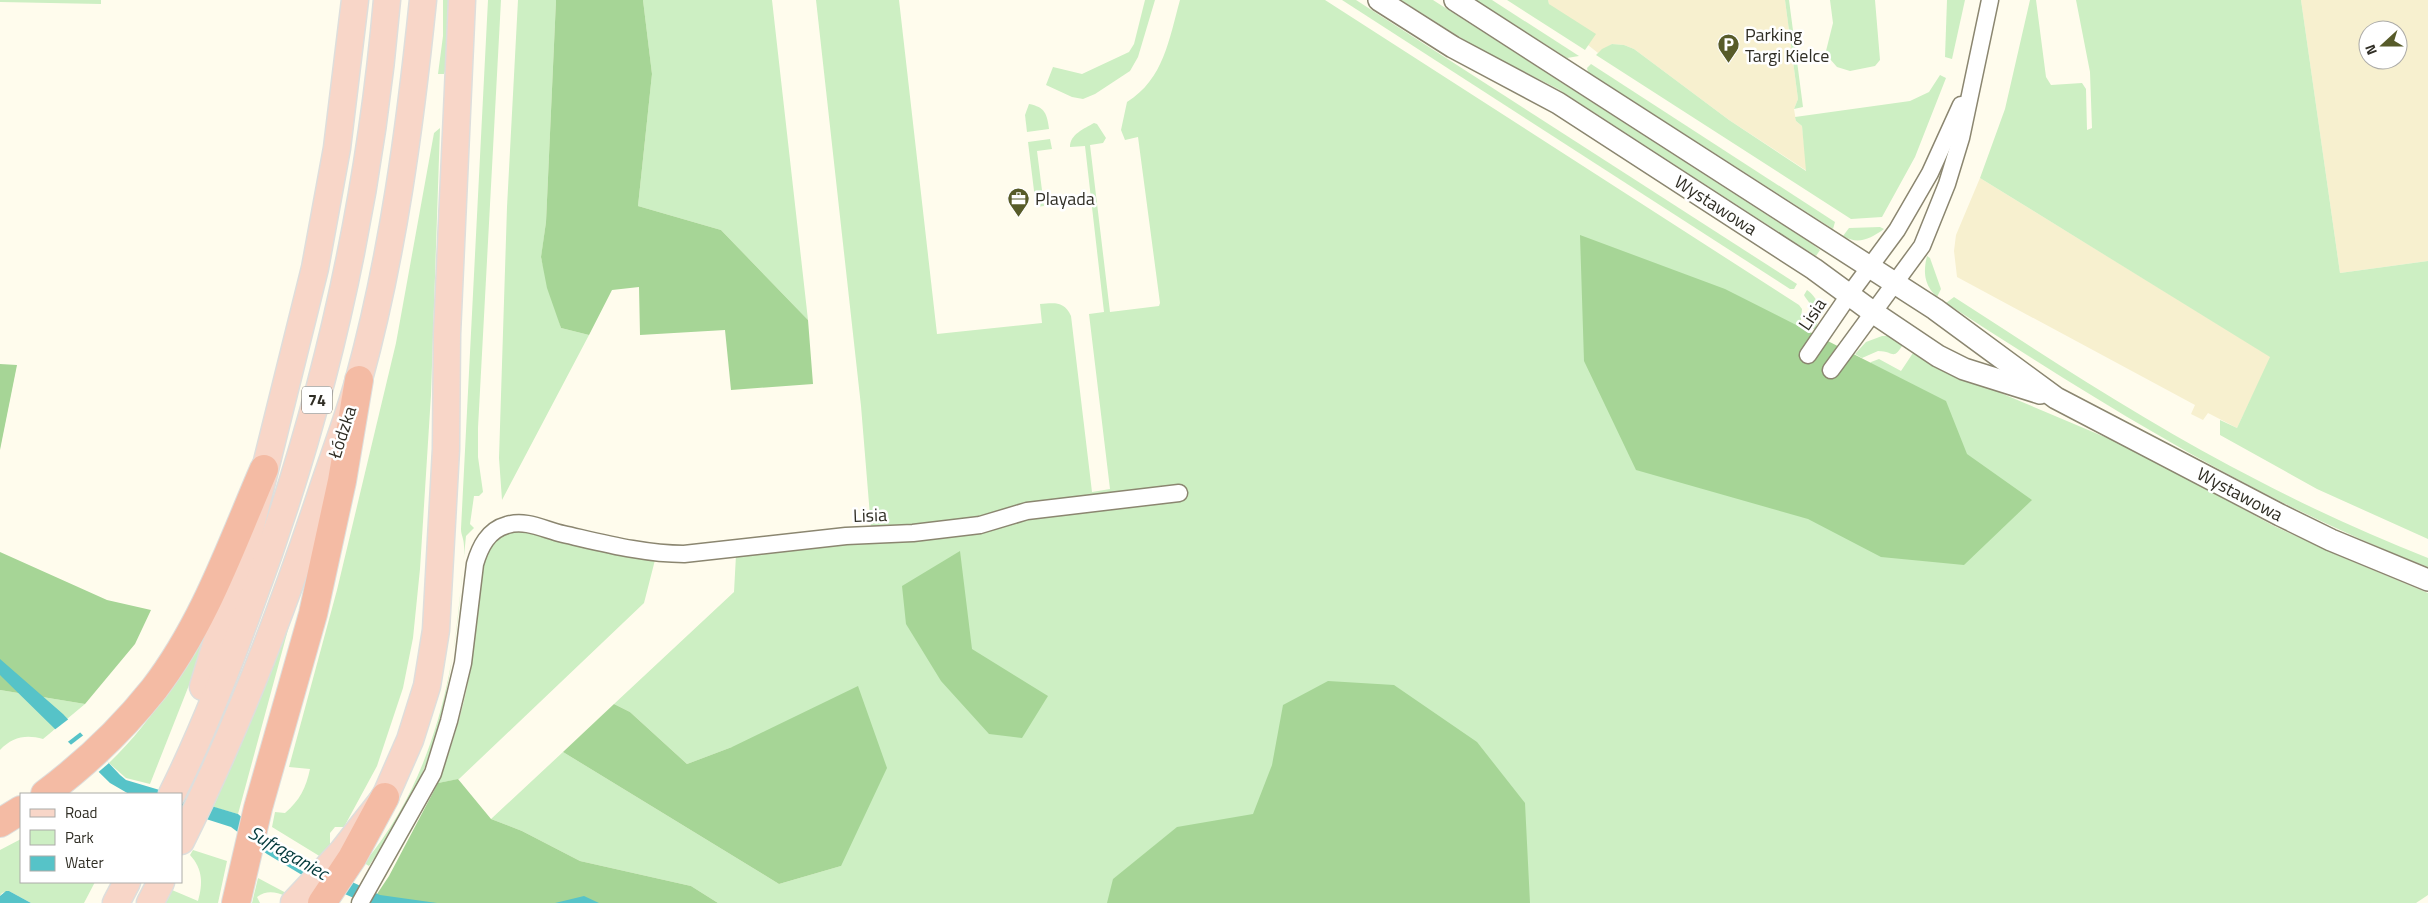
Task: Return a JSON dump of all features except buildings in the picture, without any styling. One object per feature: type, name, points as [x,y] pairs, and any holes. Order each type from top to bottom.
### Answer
[{"type":"highway","points":[[236,903],[258,808],[313,614],[342,481],[359,380]]},
{"type":"highway","points":[[50,790],[98,748],[155,688],[198,618],[264,469]]},
{"type":"highway","points":[[322,903],[347,855],[384,797]]},
{"type":"highway","points":[[0,822],[20,811]]},
{"type":"main road","name":"74","points":[[175,788],[247,542],[264,469],[296,350],[322,234],[343,113],[355,0]]},
{"type":"main road","name":"Łódzka","points":[[175,788],[224,676],[260,580],[290,495],[318,396],[336,326],[363,190],[379,84],[387,0]]},
{"type":"main road","name":"Łódzka","points":[[182,839],[204,795],[256,675],[297,566],[359,380],[403,167],[423,0]]},
{"type":"main road","points":[[384,797],[410,740],[427,686],[436,630],[446,449],[447,334],[462,0]]},
{"type":"main road","points":[[294,903],[347,855]]},
{"type":"main road","points":[[116,903],[126,883]]},
{"type":"main road","points":[[150,903],[160,883]]},
{"type":"street","name":"Wystawowa","points":[[1379,0],[1452,47],[1558,103],[1814,269],[1874,313],[1938,356],[1964,369],[2056,398]]},
{"type":"street","name":"Wystawowa","points":[[1455,0],[1935,309],[2056,398],[2331,540],[2428,580]]},
{"type":"street","points":[[1831,370],[1896,284],[1922,246],[1948,184],[1961,138],[1990,0]]},
{"type":"street","name":"Lisia","points":[[1808,355],[1849,294],[1897,230],[1930,174],[1973,78]]},
{"type":"street","name":"Lisia","points":[[360,903],[433,773],[449,721],[463,663],[475,564],[485,539],[502,527],[514,524],[530,524],[561,534],[661,554],[684,554],[846,536],[913,534],[980,525],[1027,511],[1179,493]]},
{"type":"shaded area","name":"Parking Targi Kielce","points":[[1548,0],[1785,0],[1798,99],[1794,109],[1796,121],[1802,126],[1807,171],[1729,120],[1634,49],[1624,45],[1612,44],[1598,53],[1549,4]]},
{"type":"shaded area","points":[[2301,0],[2428,0],[2428,261],[2340,273]]},
{"type":"shaded area","points":[[1980,178],[2271,357],[2237,428],[2208,413],[2203,420],[2191,414],[2195,405],[1957,277],[1954,251],[1956,235]]},
{"type":"green space","points":[[0,0],[101,0],[101,4],[0,2]]},
{"type":"green space","points":[[443,0],[454,0],[449,61],[444,74],[438,74],[443,36]]},
{"type":"green space","points":[[488,0],[501,0],[478,428],[478,457],[483,492],[479,496],[474,496],[470,524],[474,528],[466,536],[464,561],[464,544],[461,529]]},
{"type":"green space","points":[[518,0],[556,0],[546,222],[541,258],[561,328],[589,335],[502,500],[499,458],[507,207]]},
{"type":"green space","points":[[556,0],[643,0],[652,74],[638,206],[721,230],[808,320],[813,384],[731,390],[725,330],[640,335],[639,287],[612,290],[589,335],[561,328],[547,288],[541,257],[546,222]]},
{"type":"green space","points":[[643,0],[772,0],[808,320],[721,230],[638,206],[652,74]]},
{"type":"green space","points":[[816,0],[899,0],[937,334],[1042,323],[1040,304],[1055,303],[1062,305],[1068,311],[1071,316],[1092,492],[1110,489],[1089,314],[1104,312],[1085,146],[1070,147],[1072,139],[1078,132],[1094,123],[1097,124],[1106,138],[1103,143],[1090,145],[1110,312],[1159,306],[1138,137],[1125,140],[1121,130],[1127,102],[1149,82],[1163,57],[1180,0],[1325,0],[1799,305],[1802,309],[1801,320],[1787,342],[1864,374],[1871,362],[1879,359],[1901,371],[1915,350],[1970,380],[2138,451],[2272,525],[2339,556],[2428,593],[2428,895],[2416,903],[718,903],[691,886],[580,861],[522,831],[491,819],[563,752],[779,884],[841,866],[732,747],[687,764],[630,712],[614,704],[734,592],[736,555],[871,528],[861,406]]},
{"type":"green space","points":[[1145,0],[1155,0],[1138,57],[1130,71],[1095,94],[1083,99],[1072,97],[1046,85],[1053,67],[1082,74],[1129,52],[1134,44]]},
{"type":"green space","points":[[1342,0],[1356,0],[1797,284],[1794,289],[1790,289]]},
{"type":"green space","points":[[1401,0],[1433,0],[1820,250],[1816,256],[1558,89],[1474,46]]},
{"type":"green space","points":[[1476,0],[1492,0],[1579,56],[1567,58]]},
{"type":"green space","points":[[1507,0],[1548,0],[1549,4],[1596,34],[1585,50]]},
{"type":"green space","points":[[1785,0],[1789,0],[1803,107],[1794,109],[1798,99]]},
{"type":"green space","points":[[1830,0],[1875,0],[1880,60],[1875,66],[1850,71],[1837,67],[1830,59],[1826,51],[1833,23]]},
{"type":"green space","points":[[1947,0],[1965,0],[1952,59],[1945,57]]},
{"type":"green space","points":[[2030,0],[2036,0],[2046,77],[2051,85],[2082,83],[2086,89],[2087,130],[2092,128],[2090,72],[2076,0],[2301,0],[2340,273],[2428,261],[2428,539],[2317,489],[2220,435],[2220,420],[2237,428],[2270,357],[1980,178],[2005,109]]},
{"type":"green space","points":[[1612,44],[1624,45],[1634,49],[1729,120],[1806,171],[1802,126],[1796,121],[1795,117],[1910,101],[1929,92],[1940,75],[1946,78],[1915,157],[1882,217],[1851,219],[1596,55],[1602,49]]},
{"type":"green space","points":[[1591,64],[1835,222],[1833,229],[1588,72],[1587,68]]},
{"type":"green space","points":[[1029,104],[1042,109],[1049,129],[1027,132],[1025,115]]},
{"type":"green space","points":[[440,128],[431,395],[420,569],[413,638],[403,688],[377,766],[344,827],[335,827],[330,833],[330,846],[321,857],[272,827],[275,812],[285,813],[302,793],[310,769],[289,767],[337,590],[396,343],[434,133]]},
{"type":"green space","points":[[1050,139],[1052,149],[1037,151],[1044,206],[1036,207],[1028,142]]},
{"type":"green space","points":[[1880,227],[1884,229],[1864,240],[1848,239],[1843,236],[1849,228]]},
{"type":"green space","points":[[1580,235],[1725,289],[1946,401],[1967,454],[2032,500],[1964,565],[1881,557],[1808,519],[1636,470],[1584,361]]},
{"type":"green space","points":[[1927,256],[1930,258],[1941,289],[1937,297],[1927,283],[1925,267]]},
{"type":"green space","points":[[1807,290],[1818,303],[1819,308],[1815,330],[1810,325],[1811,306],[1804,295]]},
{"type":"green space","points":[[1954,297],[2104,393],[2181,438],[2280,492],[2428,558],[2428,567],[2364,541],[2302,512],[2180,448],[2062,377],[1946,303]]},
{"type":"green space","points":[[1882,336],[1891,336],[1904,343],[1895,354],[1878,351],[1862,358],[1855,354],[1866,342]]},
{"type":"green space","points":[[0,364],[17,365],[0,450]]},
{"type":"green space","points":[[523,528],[655,560],[644,603],[459,779],[438,783],[458,725],[465,695],[473,652],[478,582],[485,551],[491,541],[498,536]]},
{"type":"green space","points":[[960,551],[972,649],[1048,696],[1022,738],[989,734],[941,681],[906,624],[902,586]]},
{"type":"green space","points":[[0,552],[107,600],[151,610],[135,644],[85,704],[0,690]]},
{"type":"green space","points":[[221,604],[150,784],[126,778],[109,763],[157,708],[184,667]]},
{"type":"green space","points":[[292,615],[238,814],[213,807],[216,801]]},
{"type":"green space","points":[[452,661],[441,715],[418,783],[402,816],[369,866],[364,863],[387,833],[406,801],[421,767],[434,732]]},
{"type":"green space","points":[[1328,681],[1394,685],[1477,742],[1525,803],[1530,903],[1107,903],[1113,879],[1177,827],[1253,814],[1272,765],[1283,705]]},
{"type":"green space","points":[[858,686],[887,768],[841,866],[779,884],[563,752],[614,704],[630,712],[687,764],[732,747]]},
{"type":"green space","points":[[0,690],[85,704],[43,739],[25,737],[14,739],[0,750]]},
{"type":"green space","points":[[458,779],[491,819],[522,831],[580,861],[691,886],[718,903],[371,903],[389,876],[438,783]]},
{"type":"green space","points":[[20,840],[20,883],[94,883],[84,903],[31,903],[9,891],[2,893],[0,896],[0,850]]},
{"type":"green space","points":[[193,850],[227,861],[218,903],[164,903],[172,890],[198,901],[201,877],[200,871],[190,855]]},
{"type":"green space","points":[[258,878],[288,894],[286,896],[264,893],[257,897],[260,903],[252,903]]},
{"type":"water","points":[[0,659],[63,714],[126,780],[170,793],[127,793],[110,783],[0,675]]},
{"type":"water","points":[[182,797],[238,814],[268,840],[294,855],[380,895],[437,903],[365,903],[302,875],[267,854],[231,827],[182,811]]},
{"type":"water","points":[[6,891],[31,903],[0,903],[0,896]]},
{"type":"water","points":[[584,896],[599,903],[555,903]]},
{"type":"pier","points":[[70,718],[82,731],[65,744],[53,731]]},
{"type":"pier","points":[[85,734],[109,763],[95,775],[68,747]]},
{"type":"place","name":"Parking Targi Kielce","points":[[1729,63]]},
{"type":"place","name":"Playada","points":[[1019,217]]},
{"type":"water label","name":"Sufraganiec","points":[[289,852]]}]
